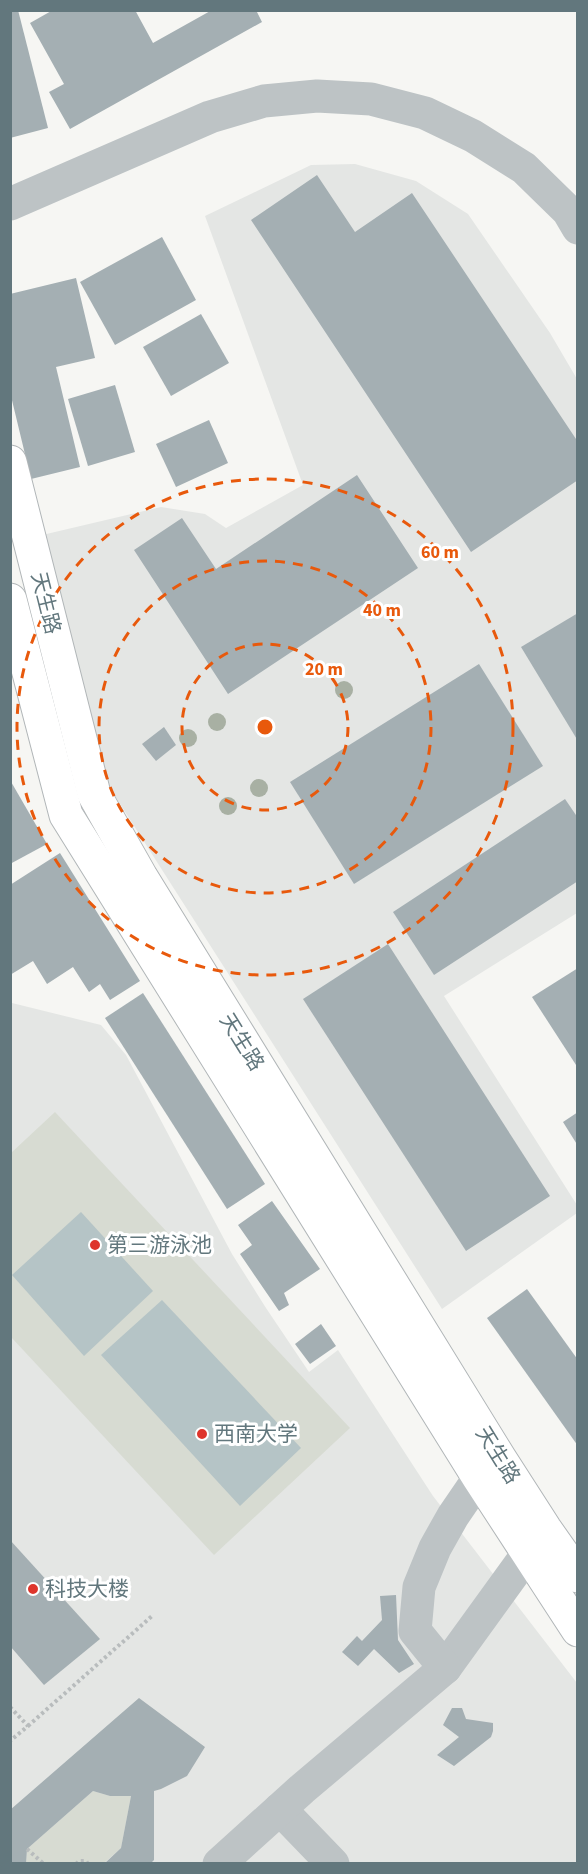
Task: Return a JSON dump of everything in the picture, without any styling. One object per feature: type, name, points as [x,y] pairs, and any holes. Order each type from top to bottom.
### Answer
[{"type":"highway","name":"天生路","points":[[10,462],[94,794],[489,1469]]},
{"type":"highway","name":"天生路","points":[[10,600],[66,815],[536,1541],[578,1630]]},
{"type":"highway","name":"天生路","points":[[536,1541],[578,1576]]},
{"type":"street","points":[[10,204],[210,117],[264,101],[316,96],[371,99],[425,113],[473,136],[524,168],[568,211],[578,228]]},
{"type":"street","points":[[445,1668],[415,1631],[419,1587],[453,1516],[489,1469]]},
{"type":"street","points":[[219,1863],[445,1668],[536,1541]]},
{"type":"street","points":[[280,1809],[333,1863]]},
{"type":"path","points":[[10,1741],[152,1616]]},
{"type":"path","points":[[10,1707],[28,1726]]},
{"type":"path","points":[[27,1849],[44,1863]]},
{"type":"path","points":[[76,1863],[79,1861],[88,1863]]},
{"type":"shaded area","points":[[355,164],[416,181],[468,214],[550,333],[577,379],[577,913],[444,996],[577,1205],[577,1213],[442,1309],[106,782],[38,536],[161,507],[205,514],[226,528],[303,485],[205,216],[311,165]]},
{"type":"shaded area","name":"西南大学","points":[[10,1001],[101,1025],[126,1055],[232,1254],[309,1372],[338,1350],[433,1496],[577,1683],[577,1863],[11,1863]]},
{"type":"shaded area","name":"第三游泳池","points":[[55,1112],[350,1428],[214,1555],[11,1337],[11,1153]]},
{"type":"shaded area","points":[[81,1212],[153,1291],[84,1356],[12,1275]]},
{"type":"shaded area","points":[[162,1300],[301,1448],[240,1506],[101,1355]]},
{"type":"shaded area","points":[[93,1791],[110,1796],[131,1796],[121,1848],[104,1863],[26,1864],[27,1849]]},
{"type":"building","points":[[10,10],[18,10],[48,128],[10,138]]},
{"type":"building","points":[[53,10],[135,10],[153,43],[212,10],[256,10],[262,22],[70,129],[49,92],[64,84],[30,23]]},
{"type":"building","points":[[317,175],[355,232],[412,193],[578,442],[578,480],[471,552],[251,220]]},
{"type":"building","points":[[162,237],[196,300],[115,345],[80,282]]},
{"type":"building","points":[[76,278],[95,358],[56,367],[80,467],[31,479],[10,392],[10,294]]},
{"type":"building","points":[[201,314],[229,363],[171,396],[143,347]]},
{"type":"building","points":[[115,385],[135,452],[88,466],[68,399]]},
{"type":"building","points":[[209,420],[228,463],[176,487],[156,444]]},
{"type":"building","points":[[357,475],[418,568],[228,694],[134,550],[182,518],[216,569]]},
{"type":"building","points":[[578,613],[578,741],[521,647]]},
{"type":"building","points":[[479,664],[543,766],[354,884],[290,782]]},
{"type":"building","points":[[164,727],[176,745],[156,761],[142,744]]},
{"type":"building","points":[[10,780],[47,844],[10,864]]},
{"type":"building","points":[[565,799],[578,818],[578,881],[434,975],[393,912]]},
{"type":"building","points":[[60,853],[140,981],[110,1000],[100,984],[89,992],[73,967],[47,984],[33,961],[10,975],[10,885]]},
{"type":"building","points":[[388,944],[550,1196],[466,1251],[303,999]]},
{"type":"building","points":[[578,968],[578,1068],[532,997]]},
{"type":"building","points":[[143,993],[265,1184],[227,1209],[105,1018]]},
{"type":"building","points":[[578,1112],[578,1146],[563,1122]]},
{"type":"building","points":[[272,1201],[320,1269],[284,1293],[289,1305],[279,1311],[240,1254],[252,1245],[238,1225]]},
{"type":"building","points":[[527,1289],[578,1360],[578,1446],[487,1318]]},
{"type":"building","points":[[321,1324],[336,1346],[310,1364],[295,1344]]},
{"type":"building","name":"科技大楼","points":[[10,1540],[100,1639],[44,1685],[10,1646]]},
{"type":"building","points":[[396,1595],[398,1640],[414,1664],[399,1673],[374,1649],[358,1666],[342,1652],[357,1636],[362,1641],[382,1620],[380,1596]]},
{"type":"building","points":[[139,1698],[205,1747],[187,1776],[154,1791],[154,1860],[150,1864],[104,1864],[121,1848],[131,1796],[110,1796],[93,1791],[27,1849],[26,1864],[10,1864],[10,1810]]},
{"type":"building","points":[[452,1708],[462,1708],[466,1719],[493,1723],[491,1737],[454,1766],[437,1755],[459,1737],[443,1725]]},
{"type":"place","name":"第三游泳池","points":[[95,1245]]},
{"type":"place","name":"西南大学","points":[[202,1434]]},
{"type":"place","name":"科技大楼","points":[[33,1589]]}]
